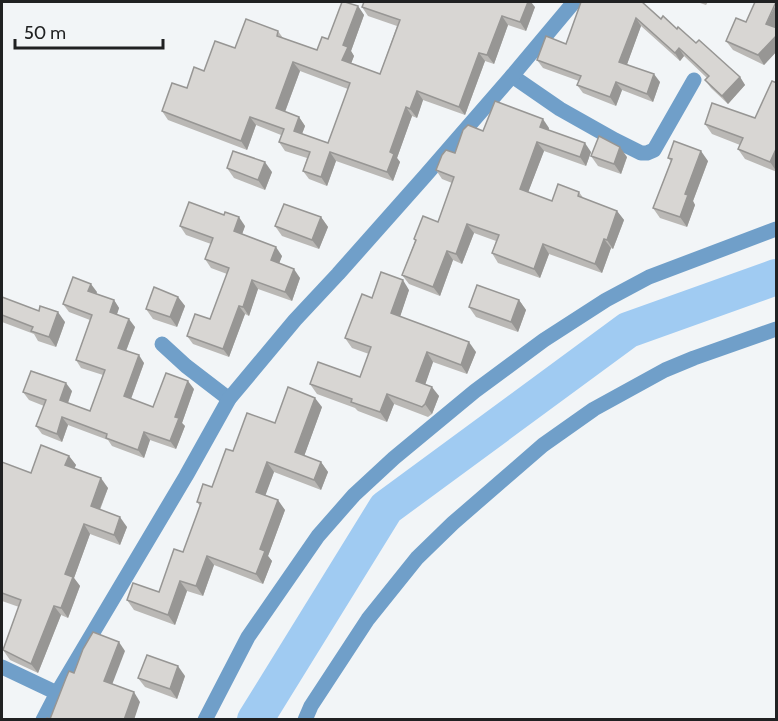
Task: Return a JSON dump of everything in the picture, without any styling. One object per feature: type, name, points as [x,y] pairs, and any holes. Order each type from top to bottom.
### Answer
[{"type":"street","points":[[43,720],[229,399],[295,320],[512,76],[574,2]]},
{"type":"street","points":[[512,76],[560,109],[641,153],[654,150],[694,80]]},
{"type":"street","points":[[205,720],[248,637],[318,536],[354,495],[394,458],[475,391],[544,340],[606,300],[649,277],[777,230]]},
{"type":"street","points":[[305,720],[311,706],[368,619],[417,558],[453,523],[543,445],[594,410],[665,370],[777,329]]},
{"type":"street","points":[[162,344],[229,399]]},
{"type":"street","points":[[2,667],[57,693]]},
{"type":"building","points":[[342,2],[358,6],[343,45],[348,47],[342,60],[380,74],[400,20],[362,7],[364,2],[528,2],[520,22],[502,16],[487,55],[479,53],[459,107],[417,91],[410,109],[406,107],[390,152],[394,154],[387,172],[330,152],[321,177],[303,171],[310,152],[279,142],[284,129],[250,117],[241,141],[162,111],[172,83],[187,88],[194,67],[204,71],[215,41],[235,48],[246,19],[278,31],[277,36],[317,50],[322,37],[328,39]],"holes":[[[293,62],[350,83],[328,143],[294,131],[299,117],[276,108]]]},
{"type":"building","points":[[581,2],[642,2],[661,19],[663,16],[696,43],[699,40],[740,77],[722,96],[705,80],[709,76],[679,48],[675,53],[636,18],[619,62],[654,74],[647,94],[616,82],[610,97],[577,85],[581,76],[537,60],[546,36],[566,44]]},
{"type":"building","points":[[755,2],[776,2],[766,24],[777,28],[777,35],[758,55],[726,41],[736,18],[746,22]]},
{"type":"building","points":[[772,81],[777,83],[777,147],[770,162],[738,149],[743,138],[705,124],[712,103],[755,118]]},
{"type":"building","points":[[495,101],[543,119],[540,127],[585,143],[580,157],[537,142],[520,189],[552,201],[558,184],[579,192],[578,196],[617,211],[607,240],[604,239],[595,264],[543,244],[534,269],[492,253],[499,235],[467,224],[456,254],[447,251],[433,287],[402,275],[423,216],[438,222],[454,177],[436,170],[442,155],[446,150],[455,153],[463,130],[468,125],[483,131]]},
{"type":"building","points":[[599,136],[620,147],[614,164],[591,156]]},
{"type":"building","points":[[674,141],[701,151],[685,194],[688,195],[680,217],[653,208],[672,159],[668,158]]},
{"type":"building","points":[[233,151],[265,162],[258,180],[227,168]]},
{"type":"building","points":[[189,202],[224,215],[225,212],[239,217],[234,231],[276,247],[271,260],[294,269],[285,292],[252,280],[243,307],[239,306],[223,349],[187,336],[195,314],[210,319],[229,268],[205,259],[213,238],[180,226]]},
{"type":"building","points":[[284,204],[321,217],[312,240],[275,226]]},
{"type":"building","points":[[381,272],[403,280],[391,313],[469,342],[461,365],[427,352],[416,381],[432,387],[422,407],[387,394],[380,412],[310,384],[318,362],[360,377],[371,347],[345,338],[362,294],[372,298]]},
{"type":"building","points":[[73,277],[91,284],[88,291],[114,300],[110,312],[129,319],[118,348],[139,355],[124,396],[153,407],[166,373],[188,381],[175,417],[179,418],[170,441],[144,432],[138,450],[106,438],[107,434],[62,417],[57,434],[36,426],[46,400],[23,392],[31,371],[66,383],[60,400],[90,411],[105,370],[76,360],[92,315],[63,304]]},
{"type":"building","points":[[477,285],[519,300],[511,322],[469,307]]},
{"type":"building","points":[[154,287],[178,297],[170,317],[146,309]]},
{"type":"building","points":[[2,297],[39,311],[40,306],[58,312],[49,337],[31,331],[33,327],[2,315]]},
{"type":"building","points":[[288,387],[315,398],[295,452],[321,462],[314,480],[267,462],[256,492],[278,500],[260,549],[265,551],[256,574],[207,556],[196,586],[180,581],[168,615],[127,600],[133,583],[159,592],[174,549],[183,552],[201,503],[197,502],[203,484],[212,487],[226,449],[233,451],[247,413],[275,423]]},
{"type":"building","points":[[41,445],[69,456],[65,465],[101,478],[91,506],[120,517],[114,535],[84,524],[65,574],[73,577],[61,608],[54,606],[31,664],[3,650],[21,600],[2,593],[2,462],[31,473]]},
{"type":"building","points":[[93,632],[119,642],[104,681],[134,692],[124,720],[46,720],[50,719],[69,671],[74,673],[83,649]]},
{"type":"building","points":[[147,655],[178,666],[170,689],[138,678]]},
{"type":"waterway","points":[[255,720],[386,508],[628,330],[776,277]]}]
